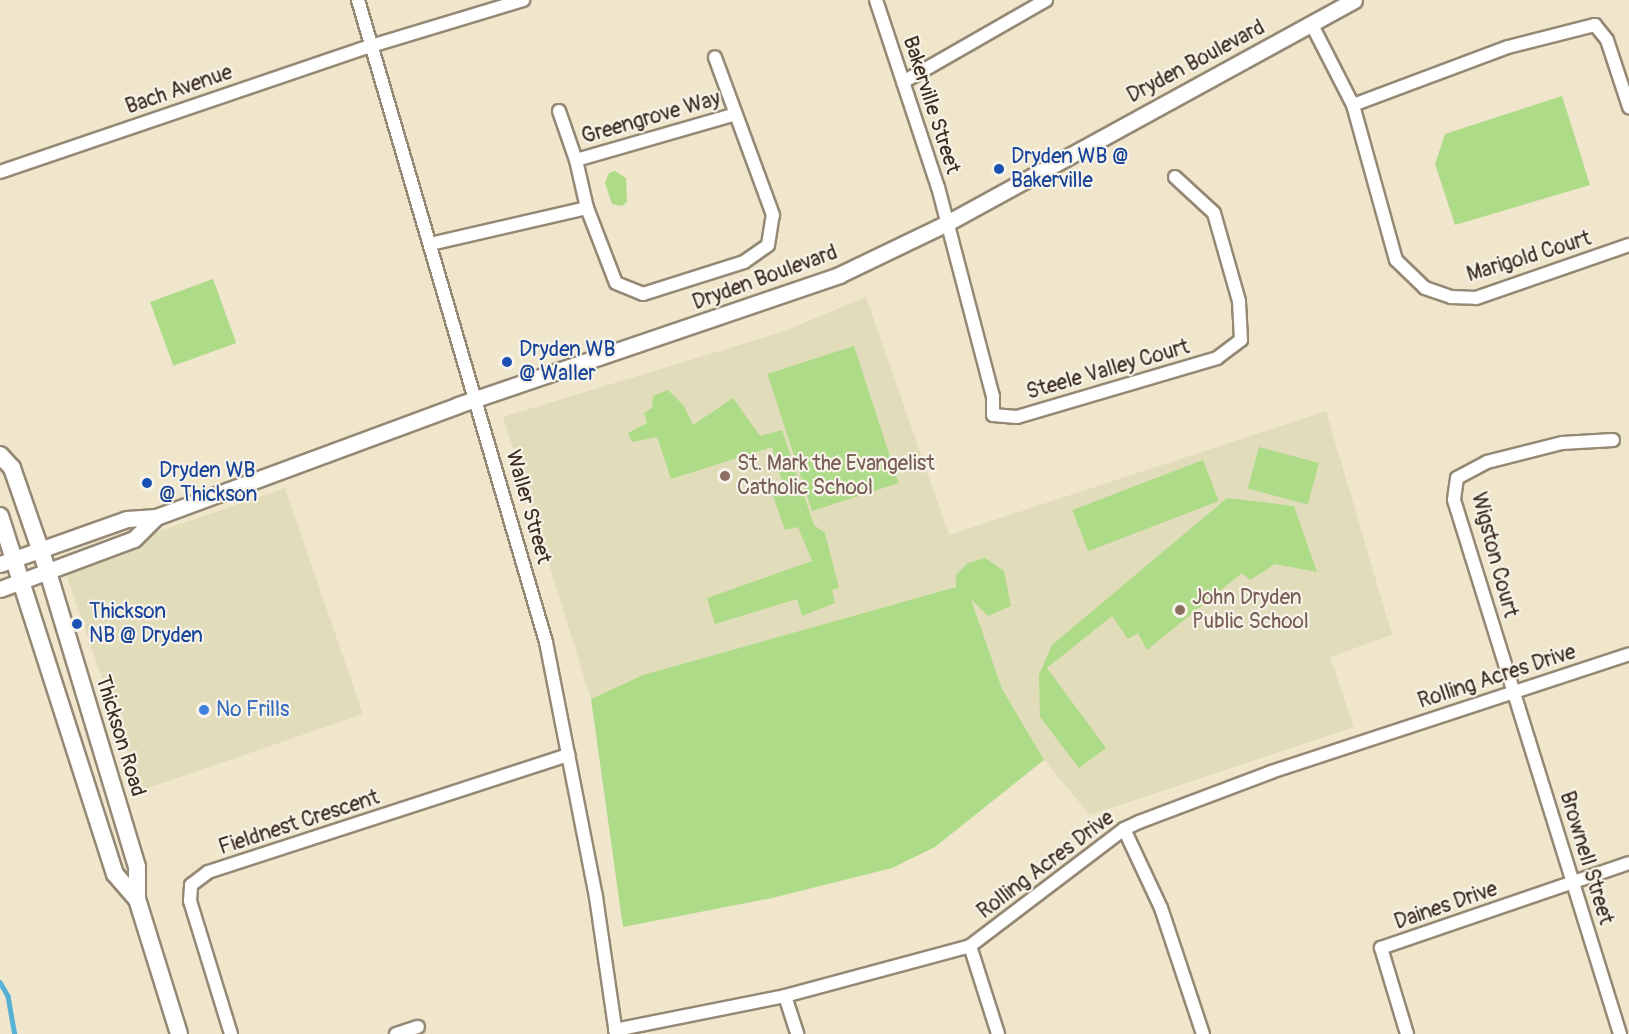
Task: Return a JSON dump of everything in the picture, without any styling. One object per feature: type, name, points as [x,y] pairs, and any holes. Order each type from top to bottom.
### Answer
[{"type":"main road","name":"Thickson Road","points":[[0,456],[12,468],[48,572],[137,867],[137,899],[179,1034]]},
{"type":"main road","name":"Thickson Road","points":[[0,516],[7,561],[21,581],[115,874],[137,899]]},
{"type":"street","name":"Waller Street","points":[[358,0],[477,399],[546,642],[596,897],[616,1032]]},
{"type":"street","name":"Bach Avenue","points":[[0,172],[370,45],[523,0]]},
{"type":"street","name":"Bakerville Street","points":[[876,0],[947,223]]},
{"type":"street","points":[[903,82],[1046,0]]},
{"type":"street","name":"Dryden Boulevard","points":[[7,561],[127,519],[156,517],[258,477],[477,399],[839,275],[947,223],[1178,94],[1312,25],[1354,0]]},
{"type":"street","name":"Marigold Court","points":[[1312,25],[1353,105],[1396,260],[1425,288],[1451,297],[1476,298],[1629,245]]},
{"type":"street","points":[[1353,105],[1508,47],[1595,25],[1607,40],[1629,107]]},
{"type":"street","name":"Greengrove Way","points":[[559,111],[576,160],[587,208],[616,283],[643,294],[744,262],[768,245],[773,215],[716,57]]},
{"type":"street","name":"Greengrove Way","points":[[576,160],[736,114]]},
{"type":"street","name":"Steele Valley Court","points":[[947,223],[993,396],[993,415],[1017,417],[1217,358],[1241,340],[1239,301],[1214,213],[1175,177]]},
{"type":"street","points":[[429,244],[587,208]]},
{"type":"street","name":"Wigston Court","points":[[1513,693],[1454,500],[1457,478],[1487,462],[1562,443],[1613,440]]},
{"type":"street","name":"Dryden Boulevard","points":[[0,589],[134,539],[156,517]]},
{"type":"street","name":"Rolling Acres Drive","points":[[616,1032],[785,996],[970,946],[1124,829],[1270,772],[1629,654]]},
{"type":"street","name":"Brownell Street","points":[[1513,693],[1620,1034]]},
{"type":"street","name":"Fieldnest Crescent","points":[[231,1034],[190,901],[191,885],[208,872],[569,755]]},
{"type":"street","points":[[1124,829],[1161,908],[1203,1034]]},
{"type":"street","points":[[1574,883],[1629,863]]},
{"type":"street","name":"Daines Drive","points":[[1407,1034],[1381,948],[1574,883]]},
{"type":"street","points":[[970,946],[998,1034]]},
{"type":"street","points":[[785,996],[797,1034]]},
{"type":"street","points":[[396,1034],[418,1027]]},
{"type":"shaded area","points":[[866,297],[949,535],[1326,411],[1392,635],[1330,657],[1354,727],[1090,815],[1044,760],[1002,689],[966,584],[643,675],[591,699],[503,417],[782,332]]},
{"type":"shaded area","points":[[285,488],[363,714],[141,790],[63,565]]},
{"type":"green space","points":[[1562,96],[1590,185],[1455,225],[1435,164],[1445,134]]},
{"type":"green space","points":[[615,171],[626,178],[627,202],[622,206],[612,204],[605,183],[609,173]]},
{"type":"green space","points":[[213,279],[236,343],[173,366],[150,302]]},
{"type":"green space","points":[[854,346],[898,483],[812,511],[767,374]]},
{"type":"green space","points":[[668,390],[684,406],[693,425],[733,398],[760,436],[782,430],[814,525],[825,533],[839,588],[832,590],[835,603],[802,616],[797,599],[715,624],[707,598],[812,561],[798,527],[785,530],[772,493],[784,489],[772,447],[671,479],[657,437],[632,442],[628,433],[647,423],[644,413],[652,408],[653,396]]},
{"type":"green space","points":[[1259,447],[1319,463],[1308,505],[1248,489]]},
{"type":"green space","points":[[1203,460],[1219,501],[1088,551],[1072,510]]},
{"type":"green space","points":[[1227,498],[1294,506],[1317,572],[1275,564],[1250,580],[1242,573],[1147,650],[1138,633],[1128,639],[1112,616],[1047,668],[1106,748],[1079,768],[1040,717],[1039,675],[1052,645]]},
{"type":"green space","points":[[985,558],[1004,571],[1011,606],[988,616],[971,599],[1002,689],[1044,760],[935,847],[892,868],[772,898],[623,927],[591,699],[643,675],[956,587],[956,575],[968,563]]},
{"type":"waterway","points":[[0,982],[8,996],[15,1034]]},
{"type":"place","name":"Dryden WB @ Bakerville","points":[[999,169]]},
{"type":"place","name":"Dryden WB @ Waller","points":[[507,362]]},
{"type":"place","name":"St. Mark the Evangelist Catholic School","points":[[725,476]]},
{"type":"place","name":"Dryden WB @ Thickson","points":[[147,483]]},
{"type":"place","name":"John Dryden Public School","points":[[1180,610]]},
{"type":"place","name":"Thickson NB @ Dryden","points":[[77,624]]},
{"type":"place","name":"No Frills","points":[[204,710]]}]
